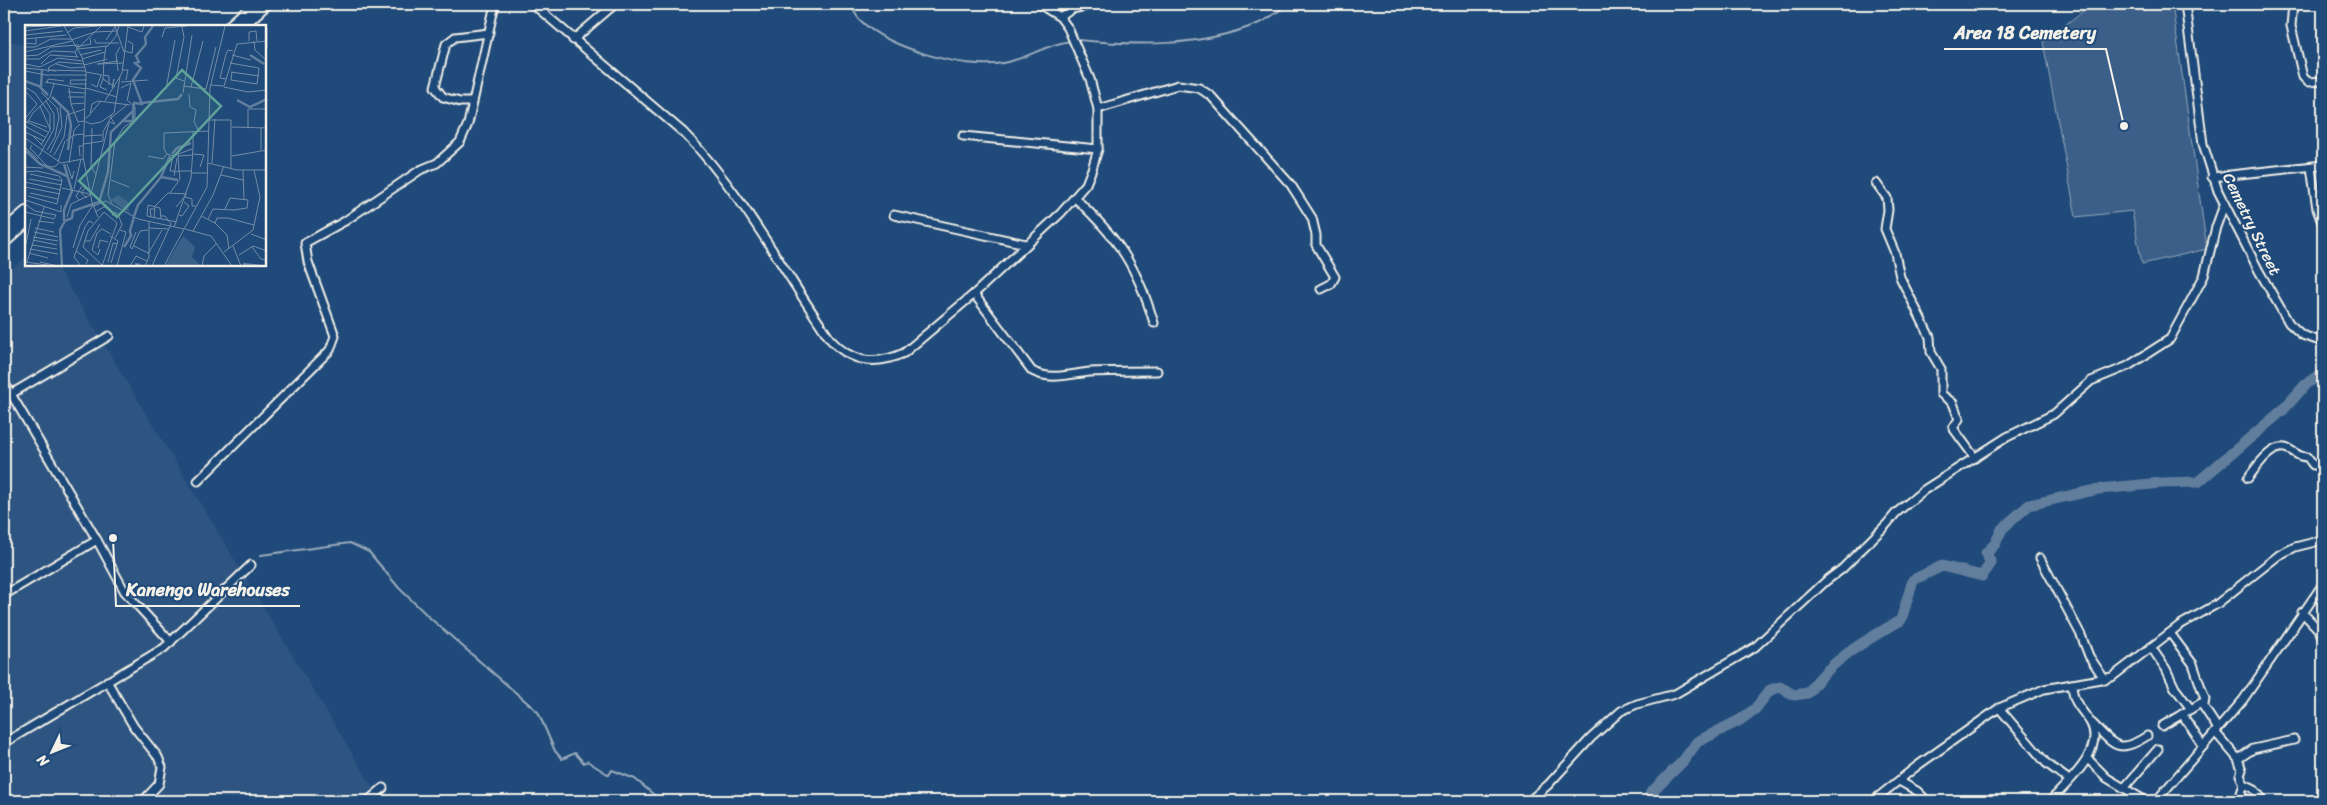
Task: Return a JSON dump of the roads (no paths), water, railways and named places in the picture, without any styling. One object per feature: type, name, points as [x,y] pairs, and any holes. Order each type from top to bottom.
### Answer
[{"type":"highway","points":[[231,25],[255,4]]},
{"type":"highway","points":[[243,25],[266,4]]},
{"type":"highway","points":[[4,231],[25,213]]},
{"type":"highway","points":[[4,242],[25,223]]},
{"type":"street","points":[[198,481],[333,346],[335,336],[308,262],[305,243],[345,221],[447,155],[463,136],[468,124],[495,4]]},
{"type":"street","points":[[533,4],[684,133],[702,151],[744,208],[830,339],[848,355],[867,361],[890,359],[916,343],[974,294],[1075,198],[1086,184],[1098,149],[1098,109],[1084,61],[1068,28],[1060,17],[1038,4]]},
{"type":"street","points":[[573,40],[614,4]]},
{"type":"street","points":[[1060,17],[1072,9],[1096,4]]},
{"type":"street","name":"Cemetry Street","points":[[2185,4],[2203,144],[2212,177],[2224,205],[2289,323],[2302,335],[2323,342]]},
{"type":"street","points":[[2293,4],[2291,26],[2302,78],[2308,82],[2323,81]]},
{"type":"street","points":[[473,102],[460,102],[443,97],[436,87],[446,44],[455,37],[489,33]]},
{"type":"street","points":[[1098,109],[1178,85],[1199,88],[1211,96],[1279,171],[1305,204],[1315,226],[1318,252],[1334,277],[1331,284],[1321,288]]},
{"type":"street","points":[[963,136],[1098,149]]},
{"type":"street","points":[[2212,177],[2323,165]]},
{"type":"street","points":[[2311,167],[2317,209],[2323,225]]},
{"type":"street","points":[[1876,183],[1887,198],[1888,210],[1885,229],[1895,253],[1900,277],[1930,337],[1931,352],[1941,369],[1941,394],[1953,403],[1958,419],[1953,428],[1975,458]]},
{"type":"street","points":[[1075,198],[1101,222],[1125,254],[1140,281],[1154,324]]},
{"type":"street","points":[[1529,801],[1548,785],[1591,738],[1621,711],[1637,704],[1675,694],[1755,647],[1819,587],[1842,569],[1886,526],[1896,513],[1924,490],[2007,437],[2054,414],[2092,381],[2128,366],[2170,340],[2204,276],[2216,227],[2224,205]]},
{"type":"street","points":[[894,214],[1026,244]]},
{"type":"street","points":[[974,294],[1015,349],[1032,370],[1037,373],[1057,376],[1090,372],[1157,371]]},
{"type":"street","points":[[11,394],[109,336]]},
{"type":"street","points":[[4,382],[97,540],[125,592],[171,642]]},
{"type":"street","points":[[2248,478],[2262,461],[2281,448],[2288,449],[2299,457],[2307,457],[2312,465],[2323,465]]},
{"type":"street","points":[[4,595],[97,540]]},
{"type":"street","points":[[1873,801],[1969,728],[1999,708],[2033,692],[2105,680],[2112,677],[2170,632],[2217,604],[2279,555],[2295,547],[2323,540]]},
{"type":"street","points":[[2040,558],[2081,635],[2089,656],[2105,680]]},
{"type":"street","points":[[4,743],[171,642],[251,565]]},
{"type":"street","points":[[2160,800],[2243,700],[2323,584]]},
{"type":"street","points":[[2302,612],[2319,630],[2323,638]]},
{"type":"street","points":[[2170,632],[2193,664],[2204,699],[2204,705],[2216,731],[2238,759],[2242,770],[2240,775],[2244,784],[2241,793],[2246,801]]},
{"type":"street","points":[[2151,648],[2190,709]]},
{"type":"street","points":[[107,681],[134,727],[158,757],[162,767],[159,784],[143,801]]},
{"type":"street","points":[[2072,684],[2075,702],[2090,722],[2110,741],[2121,746],[2130,746],[2147,736]]},
{"type":"street","points":[[2162,726],[2200,703],[2204,705]]},
{"type":"street","points":[[1999,708],[2046,763],[2069,780]]},
{"type":"street","points":[[2182,714],[2203,746]]},
{"type":"street","points":[[2050,801],[2088,759],[2093,738],[2090,722]]},
{"type":"street","points":[[2238,759],[2253,749],[2294,740]]},
{"type":"street","points":[[2124,788],[2158,749]]},
{"type":"street","points":[[2088,759],[2107,778],[2146,801]]},
{"type":"street","points":[[1899,781],[1917,791],[1927,801]]},
{"type":"street","points":[[2244,784],[2249,785],[2264,801]]},
{"type":"street","points":[[368,801],[383,788]]},
{"type":"waterway","points":[[850,4],[860,20],[889,40],[927,55],[948,60],[968,63],[1003,63],[1053,45],[1071,41]]},
{"type":"waterway","points":[[1078,40],[1146,44],[1191,41],[1235,32],[1261,22],[1289,4]]},
{"type":"waterway","points":[[1647,801],[1651,793],[1684,760],[1697,742],[1740,720],[1755,709],[1770,690],[1780,687],[1794,695],[1808,693],[1827,670],[1850,651],[1901,620],[1913,580],[1942,566],[1982,576],[1991,563],[1986,553],[1995,544],[2002,529],[2029,505],[2099,489],[2162,483],[2198,482],[2283,410],[2307,383],[2323,374]]},
{"type":"waterway","points":[[261,555],[350,543],[369,552],[399,588],[430,618],[538,712],[555,751],[562,759],[575,753],[584,763],[587,761],[609,775],[612,770],[635,779],[659,799],[667,801]]},
{"type":"place","name":"Area 18 Cemetery","points":[[2124,126]]},
{"type":"place","name":"Kanengo Warehouses","points":[[113,538]]}]
